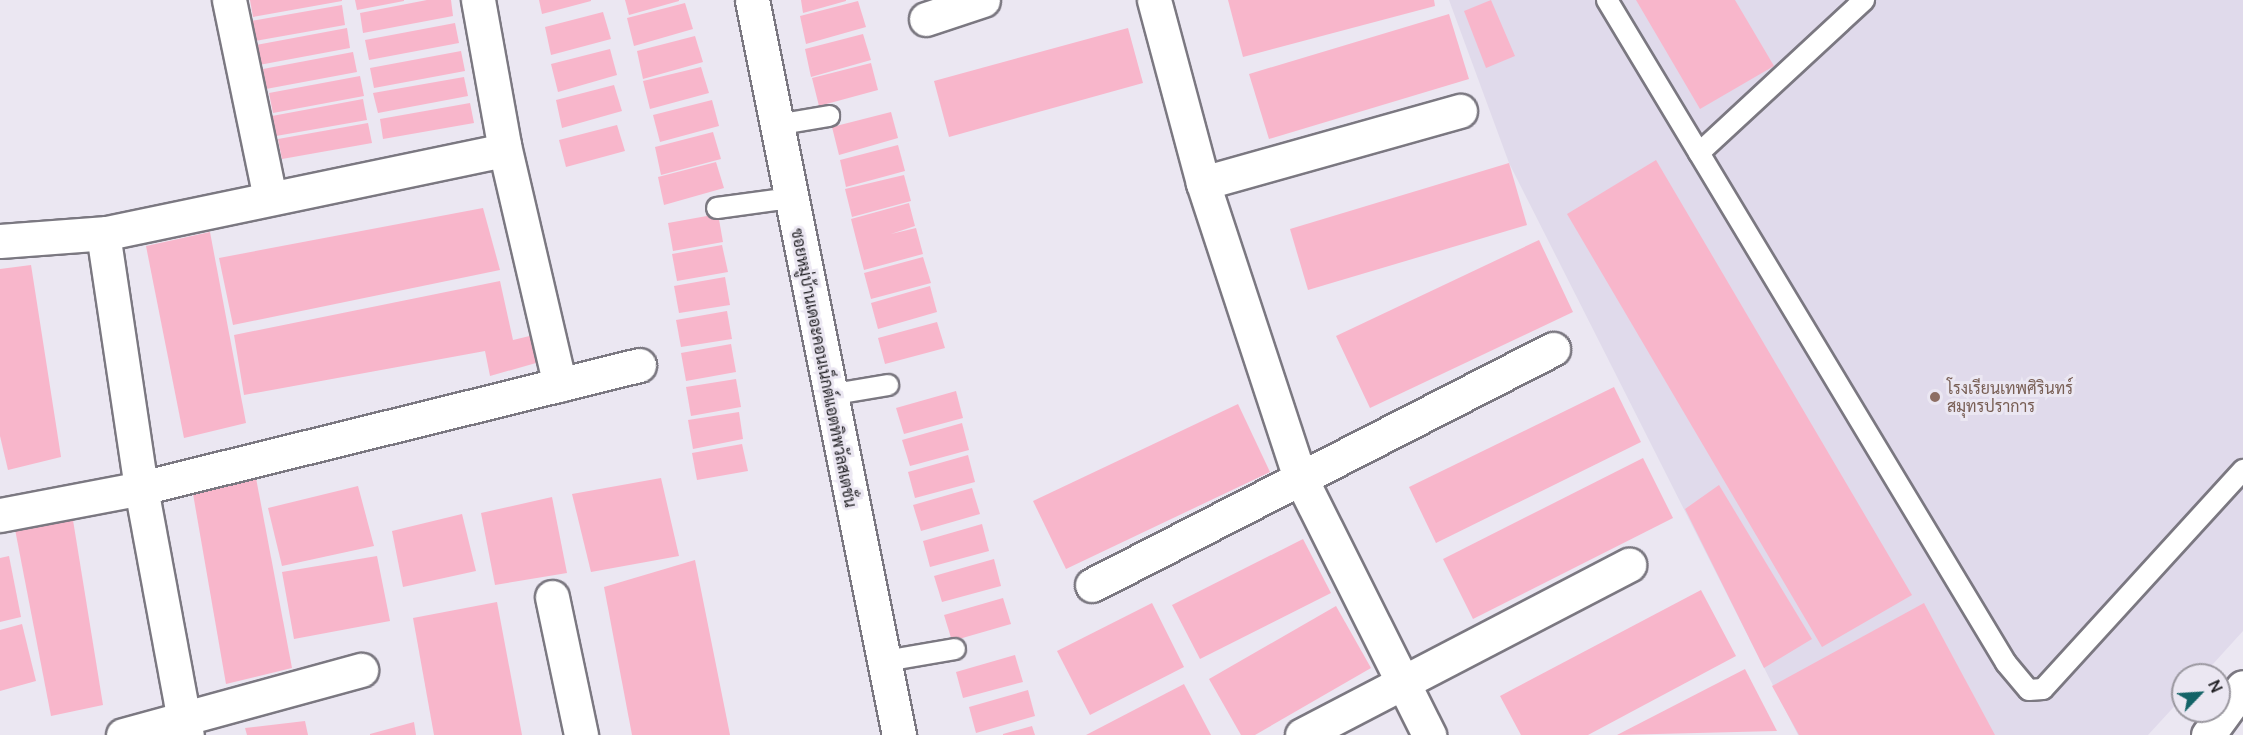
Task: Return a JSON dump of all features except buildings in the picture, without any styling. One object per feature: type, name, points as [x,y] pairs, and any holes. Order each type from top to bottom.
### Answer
[{"type":"street","points":[[229,0],[270,198]]},
{"type":"street","points":[[478,0],[504,145],[560,385]]},
{"type":"street","name":"ซอยหมู่บ้านเดอะคอนเน็กต์แอตทิพวัลสเตชั่น","points":[[752,0],[880,662],[898,735]]},
{"type":"street","points":[[926,19],[983,0]]},
{"type":"street","points":[[1155,0],[1203,183],[1299,475],[1429,735]]},
{"type":"street","points":[[1203,183],[1460,111]]},
{"type":"street","points":[[0,241],[107,233],[498,151],[504,145]]},
{"type":"street","points":[[107,233],[104,240],[141,488],[186,726]]},
{"type":"street","points":[[1092,585],[1299,475],[1553,349]]},
{"type":"street","points":[[0,515],[141,488],[639,365]]},
{"type":"street","points":[[1302,735],[1629,566]]},
{"type":"street","points":[[552,597],[581,735]]},
{"type":"street","points":[[123,735],[186,726],[361,670]]},
{"type":"street","points":[[2208,735],[2243,687]]},
{"type":"lane","points":[[1607,0],[2006,663],[2029,690],[2043,689],[2243,470]]},
{"type":"lane","points":[[1700,153],[1864,0]]},
{"type":"lane","points":[[776,125],[829,116]]},
{"type":"lane","points":[[717,208],[791,198]]},
{"type":"lane","points":[[829,395],[888,385]]},
{"type":"lane","points":[[880,662],[955,649]]},
{"type":"shaded area","name":"โรงเรียนเทพศิรินทร์ สมุทรปราการ","points":[[1449,0],[2243,0],[2243,631],[2214,663],[2171,663],[2171,710],[2148,735],[1798,735],[1509,163]]},
{"type":"place","name":"โรงเรียนเทพศิรินทร์ สมุทรปราการ","points":[[1935,397]]}]
